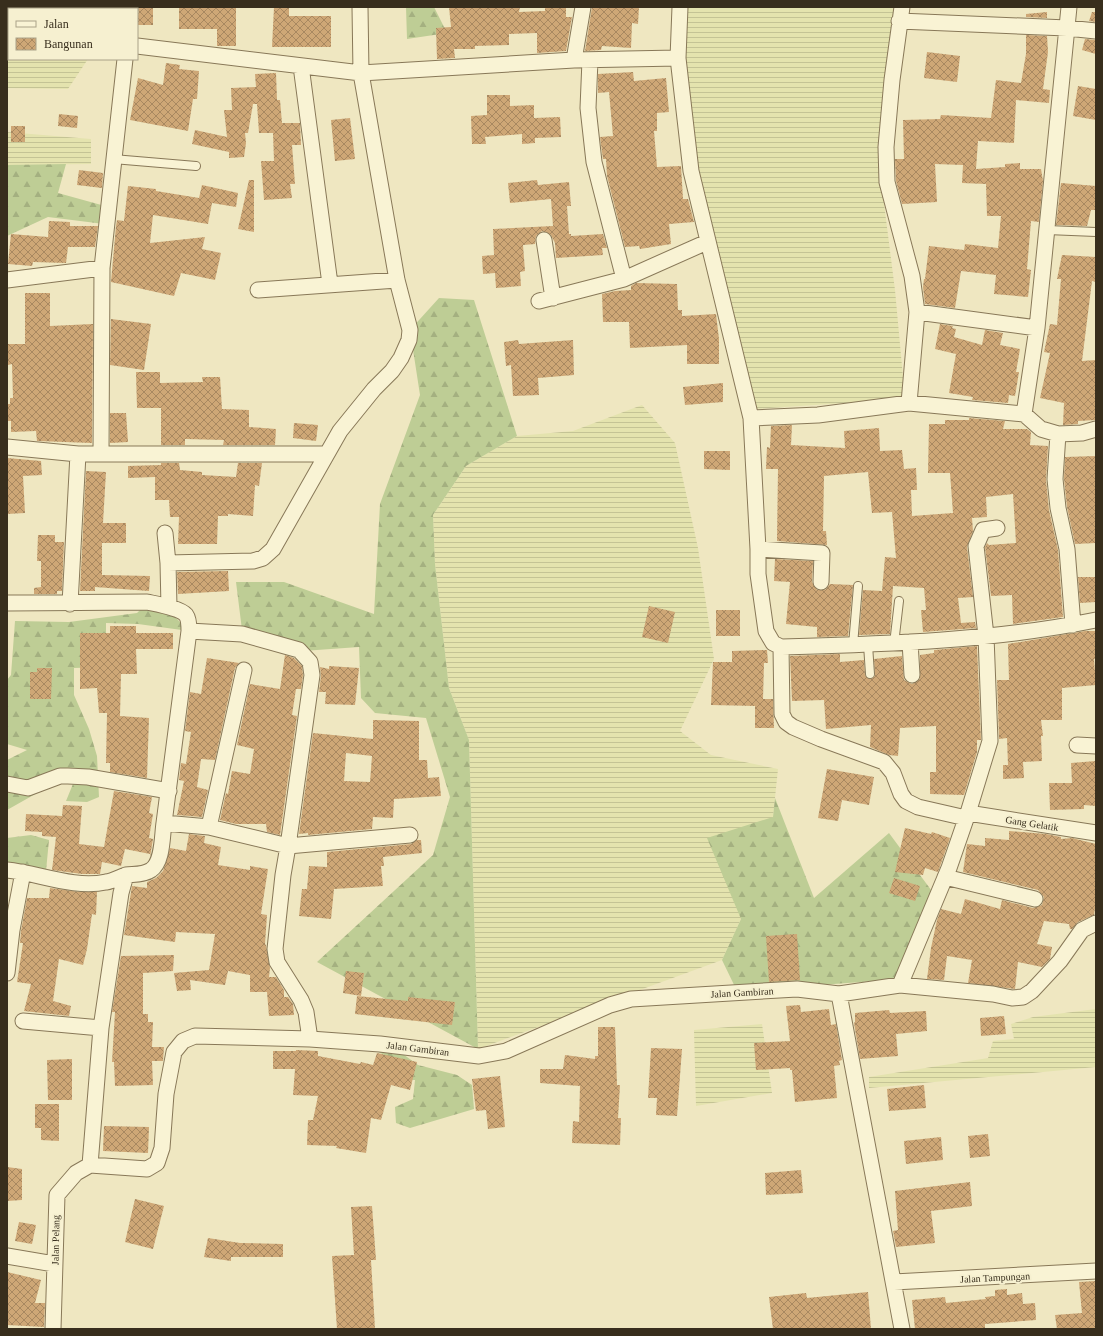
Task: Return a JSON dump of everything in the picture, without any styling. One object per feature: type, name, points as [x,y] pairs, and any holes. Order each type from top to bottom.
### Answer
[{"type":"street","points":[[168,563],[253,561],[263,558],[272,549],[340,431],[374,389],[392,371],[401,358],[409,340],[410,330],[397,280],[361,73],[360,7]]},
{"type":"street","points":[[574,60],[582,7]]},
{"type":"street","points":[[680,7],[678,58],[691,170],[707,242],[751,418],[758,574],[766,631],[773,643],[781,647],[894,644],[986,636],[1073,625],[1096,620]]},
{"type":"street","points":[[1024,414],[1037,328],[1069,7]]},
{"type":"street","points":[[909,403],[917,312],[912,276],[887,182],[886,147],[900,14],[1096,31]]},
{"type":"street","points":[[138,46],[361,73],[574,60],[678,58]]},
{"type":"street","points":[[101,453],[102,268],[125,60]]},
{"type":"street","points":[[590,60],[588,108],[594,162],[624,279]]},
{"type":"street","points":[[301,66],[330,284]]},
{"type":"street","points":[[544,240],[546,300],[624,279],[707,242]]},
{"type":"street","points":[[7,280],[102,268]]},
{"type":"street","points":[[258,290],[397,280]]},
{"type":"street","points":[[917,312],[1037,328]]},
{"type":"street","points":[[751,418],[818,414],[909,403],[1024,414],[1041,429],[1058,434],[1082,433],[1096,429]]},
{"type":"street","points":[[1058,434],[1055,479],[1058,508],[1067,549],[1073,625]]},
{"type":"street","points":[[7,447],[78,454],[326,454]]},
{"type":"street","points":[[70,604],[78,454]]},
{"type":"street","points":[[900,985],[945,877],[967,816],[990,741],[986,636],[976,546],[983,530],[997,528]]},
{"type":"street","points":[[166,533],[169,607]]},
{"type":"street","points":[[758,548],[822,553],[821,582]]},
{"type":"street","points":[[7,603],[70,604],[147,602],[183,612],[186,616],[189,631],[164,823],[156,863],[151,870],[126,875],[105,882],[76,883],[7,870]]},
{"type":"street","points":[[189,631],[242,634],[299,650],[310,662],[312,675],[283,875],[275,949],[277,962],[302,1000],[306,1012],[310,1039]]},
{"type":"street","points":[[910,642],[912,675]]},
{"type":"street","name":"Gang Gelatik","points":[[781,647],[781,706],[782,714],[786,722],[793,727],[821,739],[884,762],[893,773],[901,794],[906,801],[918,807],[967,816],[1096,834]]},
{"type":"street","points":[[209,827],[244,670]]},
{"type":"street","points":[[1077,745],[1096,746]]},
{"type":"street","points":[[7,784],[28,788],[60,776],[68,776],[169,791]]},
{"type":"street","points":[[164,823],[209,827],[288,846],[410,836]]},
{"type":"street","points":[[7,973],[12,930],[23,872]]},
{"type":"street","points":[[90,1165],[101,1028],[121,893],[126,875]]},
{"type":"street","points":[[945,877],[1035,899]]},
{"type":"street","name":"Jalan Gambiran","points":[[90,1165],[147,1169],[158,1163],[162,1148],[166,1094],[174,1052],[183,1041],[195,1036],[310,1039],[380,1044],[479,1056],[506,1051],[610,1005],[631,999],[797,989],[839,994],[900,985],[993,994],[1012,998],[1023,997],[1032,991],[1060,961],[1082,930],[1096,923]]},
{"type":"street","points":[[839,994],[902,1329]]},
{"type":"street","points":[[24,1021],[101,1028]]},
{"type":"street","name":"Jalan Pelang","points":[[53,1329],[57,1195],[76,1174],[90,1165]]},
{"type":"street","points":[[7,1256],[54,1264]]},
{"type":"street","name":"Jalan Tampungan","points":[[894,1282],[1096,1271]]},
{"type":"lane","points":[[113,159],[196,166]]},
{"type":"lane","points":[[1047,230],[1096,232]]},
{"type":"lane","points":[[853,645],[858,586]]},
{"type":"lane","points":[[894,644],[899,601]]},
{"type":"lane","points":[[868,645],[870,674]]},
{"type":"green space","points":[[7,7],[84,7],[8,8],[8,60],[87,60],[68,89],[7,88]]},
{"type":"green space","points":[[406,7],[434,7],[447,33],[407,39]]},
{"type":"green space","points":[[681,7],[899,7],[881,180],[895,290],[905,399],[755,409],[693,173]]},
{"type":"green space","points":[[7,132],[91,139],[91,164],[7,165]]},
{"type":"green space","points":[[66,164],[58,193],[105,206],[104,224],[48,217],[7,236],[7,165]]},
{"type":"green space","points":[[439,298],[474,300],[517,436],[466,466],[433,515],[435,564],[449,688],[469,740],[478,1049],[317,962],[433,855],[450,797],[426,718],[375,713],[361,698],[359,647],[303,651],[242,630],[236,582],[284,582],[374,614],[380,504],[420,395],[410,330]]},
{"type":"green space","points":[[642,405],[675,443],[698,548],[714,659],[680,731],[711,755],[778,769],[773,817],[741,919],[722,960],[478,1049],[469,740],[449,688],[435,564],[433,515],[466,466],[517,436],[573,431]]},
{"type":"green space","points":[[147,603],[166,608],[189,631],[138,624],[106,623],[106,667],[74,668],[74,695],[89,729],[97,756],[99,797],[87,802],[66,801],[75,779],[62,779],[7,810],[7,760],[27,750],[7,744],[7,680],[11,675],[15,621],[69,622],[137,613]]},
{"type":"green space","points":[[775,798],[814,898],[889,833],[937,898],[902,979],[737,991],[722,960],[741,919],[707,838],[773,817]]},
{"type":"green space","points":[[31,835],[49,840],[46,871],[7,870],[7,838]]},
{"type":"green space","points":[[1096,1009],[1096,1067],[869,1088],[869,1077],[988,1058],[993,1041],[1014,1039],[1011,1024],[1033,1017]]},
{"type":"green space","points":[[762,1024],[772,1093],[696,1106],[694,1030]]},
{"type":"green space","points":[[396,1049],[418,1065],[457,1075],[472,1085],[474,1109],[410,1128],[396,1123],[395,1107],[413,1099],[415,1080],[400,1080],[393,1059],[374,1050]]},
{"type":"building","points":[[139,7],[153,7],[153,25],[138,25]]},
{"type":"building","points":[[179,7],[236,7],[236,46],[217,46],[217,29],[179,29]]},
{"type":"building","points":[[274,7],[289,7],[289,16],[331,16],[331,47],[272,47]]},
{"type":"building","points":[[449,7],[520,7],[519,12],[545,11],[545,7],[566,7],[566,17],[572,17],[566,51],[537,53],[537,33],[509,34],[509,45],[475,46],[475,49],[454,49],[455,58],[437,59],[436,28],[451,27]]},
{"type":"building","points":[[592,7],[639,7],[638,24],[632,23],[631,48],[602,46],[601,50],[585,51]]},
{"type":"building","points":[[1047,12],[1047,18],[1026,17],[1026,14]]},
{"type":"building","points":[[1092,12],[1096,12],[1096,22],[1089,21]]},
{"type":"building","points":[[1026,35],[1047,36],[1048,52],[1043,89],[1050,90],[1049,103],[1016,100],[1014,143],[978,141],[976,169],[1005,167],[1005,164],[1020,163],[1020,169],[1041,169],[1043,181],[1039,222],[1031,221],[1027,269],[1031,270],[1028,297],[994,294],[996,275],[961,271],[955,308],[925,304],[923,287],[929,246],[964,250],[965,244],[998,248],[1001,216],[987,216],[986,184],[962,183],[963,165],[935,164],[937,202],[902,204],[896,181],[895,159],[904,159],[903,120],[940,119],[941,115],[991,118],[996,80],[1021,83],[1026,54]]},
{"type":"building","points":[[1085,39],[1096,40],[1096,54],[1082,50]]},
{"type":"building","points":[[927,52],[960,56],[957,82],[924,78]]},
{"type":"building","points":[[166,63],[180,65],[179,69],[199,71],[197,99],[193,99],[188,131],[130,120],[138,78],[163,85]]},
{"type":"building","points":[[633,72],[634,81],[666,78],[669,112],[657,113],[657,131],[654,131],[657,167],[681,166],[683,199],[688,199],[694,222],[669,224],[671,244],[640,249],[639,246],[625,247],[607,176],[606,159],[603,159],[600,137],[613,136],[609,92],[598,93],[598,74]]},
{"type":"building","points":[[276,73],[277,100],[280,100],[282,123],[300,123],[301,145],[292,145],[295,184],[290,184],[292,198],[264,200],[261,161],[274,161],[273,133],[259,133],[257,104],[253,104],[248,133],[245,133],[246,143],[244,157],[229,158],[229,152],[192,144],[195,130],[227,137],[224,110],[232,110],[231,88],[256,87],[255,74]]},
{"type":"building","points":[[1078,86],[1096,89],[1096,120],[1073,116]]},
{"type":"building","points":[[487,95],[510,95],[510,106],[534,105],[534,118],[560,117],[561,137],[535,138],[535,143],[522,144],[522,134],[485,137],[486,144],[472,144],[471,116],[487,115]]},
{"type":"building","points":[[59,114],[78,116],[77,128],[58,126]]},
{"type":"building","points":[[350,118],[355,159],[335,161],[331,120]]},
{"type":"building","points":[[11,126],[25,126],[25,142],[11,142]]},
{"type":"building","points":[[79,170],[103,173],[102,188],[77,185]]},
{"type":"building","points":[[249,180],[254,180],[254,232],[238,229]]},
{"type":"building","points":[[537,180],[538,185],[569,182],[571,206],[567,206],[569,234],[571,234],[571,236],[603,234],[607,248],[602,248],[603,255],[556,258],[555,243],[551,235],[542,231],[536,236],[535,244],[523,245],[525,271],[520,272],[521,286],[496,288],[495,273],[483,274],[482,256],[494,255],[493,229],[553,226],[551,199],[510,203],[508,183]]},
{"type":"building","points":[[1061,183],[1096,186],[1096,210],[1091,210],[1087,226],[1056,225]]},
{"type":"building","points":[[202,185],[238,193],[236,207],[212,203],[208,224],[153,215],[150,243],[205,237],[202,249],[221,253],[215,280],[181,273],[174,296],[111,282],[117,220],[124,221],[128,186],[156,189],[156,191],[199,198]]},
{"type":"building","points":[[49,221],[70,222],[70,226],[98,226],[95,247],[68,247],[66,263],[33,262],[32,266],[8,264],[11,234],[48,237]]},
{"type":"building","points":[[1062,255],[1096,257],[1096,282],[1092,281],[1082,361],[1096,360],[1096,420],[1078,421],[1078,424],[1063,425],[1064,403],[1040,398],[1050,353],[1044,352],[1050,324],[1057,325],[1061,279],[1057,279]]},
{"type":"building","points":[[636,283],[677,284],[678,310],[682,310],[682,316],[716,314],[719,339],[719,364],[687,364],[687,345],[630,348],[629,322],[603,322],[602,294],[631,290],[631,286]]},
{"type":"building","points":[[25,293],[50,293],[50,326],[93,324],[92,443],[37,441],[36,431],[11,432],[11,421],[7,421],[7,404],[10,404],[10,398],[13,398],[12,364],[8,365],[7,344],[25,344]]},
{"type":"building","points":[[111,319],[151,324],[144,370],[110,365]]},
{"type":"building","points":[[940,324],[953,326],[952,328],[956,329],[954,337],[982,345],[985,330],[1003,333],[1000,345],[1020,349],[1016,372],[1019,372],[1015,396],[1009,395],[1008,403],[972,400],[973,397],[949,393],[956,354],[935,349]]},
{"type":"building","points":[[518,340],[519,344],[573,340],[574,375],[538,378],[539,395],[513,396],[511,365],[506,366],[504,342]]},
{"type":"building","points":[[136,372],[160,372],[160,383],[203,382],[202,377],[220,377],[222,409],[249,410],[249,427],[276,429],[275,445],[223,445],[224,440],[185,439],[185,445],[161,445],[161,408],[137,408]]},
{"type":"building","points":[[723,383],[723,402],[685,405],[683,387]]},
{"type":"building","points":[[110,413],[126,413],[128,442],[110,443]]},
{"type":"building","points":[[969,418],[1005,421],[1003,429],[1027,429],[1031,432],[1030,445],[1048,446],[1046,480],[1049,510],[1058,550],[1063,617],[1013,624],[1012,595],[991,596],[985,547],[987,543],[989,545],[1016,543],[1013,494],[986,497],[987,517],[972,518],[973,531],[967,547],[973,597],[958,598],[961,623],[975,622],[976,628],[923,632],[921,610],[926,610],[924,588],[893,586],[890,634],[859,635],[863,590],[882,591],[885,557],[896,558],[892,512],[872,513],[868,472],[824,476],[823,531],[826,531],[827,545],[777,541],[778,469],[766,469],[767,447],[770,448],[771,426],[792,425],[791,445],[845,448],[844,431],[879,428],[880,451],[902,450],[904,469],[916,468],[917,490],[911,490],[912,516],[953,513],[950,473],[928,473],[929,424],[945,424],[945,420],[969,420]]},
{"type":"building","points":[[294,423],[318,425],[316,441],[293,438]]},
{"type":"building","points":[[704,451],[730,451],[730,470],[704,469]]},
{"type":"building","points":[[1096,456],[1096,543],[1075,544],[1067,507],[1064,479],[1065,457]]},
{"type":"building","points":[[7,458],[41,461],[42,475],[23,476],[25,513],[7,514]]},
{"type":"building","points":[[161,463],[179,463],[180,470],[202,472],[202,475],[236,477],[238,463],[262,463],[259,486],[255,485],[253,516],[228,514],[228,516],[218,516],[217,544],[178,544],[179,517],[170,517],[169,500],[155,500],[155,477],[128,478],[128,466],[161,465]]},
{"type":"building","points":[[86,471],[106,472],[103,523],[126,523],[126,543],[102,543],[102,575],[150,576],[149,591],[95,587],[95,591],[80,591]]},
{"type":"building","points":[[38,535],[55,535],[55,542],[64,542],[62,591],[57,591],[57,594],[34,594],[34,588],[41,587],[41,561],[37,561]]},
{"type":"building","points":[[775,559],[813,561],[812,582],[817,590],[825,590],[830,584],[853,585],[848,636],[817,637],[817,627],[786,624],[790,582],[774,581]]},
{"type":"building","points":[[228,571],[229,591],[178,594],[177,572]]},
{"type":"building","points":[[1078,577],[1096,577],[1096,602],[1080,603]]},
{"type":"building","points":[[649,606],[675,612],[668,643],[642,637]]},
{"type":"building","points":[[716,610],[740,610],[740,636],[716,636]]},
{"type":"building","points":[[110,626],[136,626],[136,633],[173,633],[173,649],[136,649],[137,674],[121,674],[120,716],[149,718],[147,778],[110,772],[110,763],[106,763],[107,713],[99,713],[97,688],[80,689],[80,633],[110,633]]},
{"type":"building","points":[[1085,631],[1096,631],[1096,659],[1094,659],[1096,685],[1062,688],[1062,720],[1041,720],[1043,736],[1041,736],[1042,761],[1023,762],[1024,778],[1003,779],[1003,765],[1008,765],[1007,738],[999,739],[997,680],[1009,680],[1008,644]]},
{"type":"building","points":[[977,646],[981,740],[977,740],[977,752],[964,795],[930,794],[930,772],[936,772],[936,726],[900,728],[898,756],[889,755],[870,747],[871,725],[826,729],[824,700],[792,701],[790,656],[840,654],[840,662],[864,660],[865,675],[870,679],[875,676],[874,659],[902,656],[904,680],[912,684],[920,679],[920,655],[934,653],[934,650]]},
{"type":"building","points":[[767,650],[768,663],[764,663],[763,699],[773,699],[774,728],[755,728],[755,706],[711,705],[713,662],[732,662],[732,651]]},
{"type":"building","points":[[285,655],[294,658],[302,666],[303,675],[301,689],[296,689],[292,715],[297,716],[280,835],[267,832],[266,824],[236,824],[220,820],[226,793],[228,794],[232,771],[250,774],[254,749],[237,745],[250,684],[280,689]]},
{"type":"building","points":[[207,658],[239,663],[235,668],[215,760],[201,759],[197,787],[208,790],[202,817],[177,815],[184,781],[179,780],[181,763],[186,764],[191,732],[185,731],[190,692],[201,694]]},
{"type":"building","points":[[329,666],[359,668],[355,705],[325,704],[326,692],[319,692],[321,676],[320,667],[329,669]]},
{"type":"building","points":[[37,668],[52,668],[51,699],[30,699],[30,672],[37,672]]},
{"type":"building","points":[[373,720],[419,721],[419,760],[427,760],[428,778],[439,777],[441,796],[394,799],[393,818],[373,817],[372,829],[308,835],[308,833],[299,834],[313,733],[373,739]],"holes":[[[346,753],[372,756],[370,782],[344,781]]]},
{"type":"building","points":[[1096,761],[1096,806],[1084,805],[1084,809],[1050,810],[1049,783],[1072,783],[1071,763]]},
{"type":"building","points":[[827,769],[874,777],[869,805],[842,800],[838,821],[818,818]]},
{"type":"building","points":[[114,791],[152,797],[149,813],[153,814],[149,838],[153,839],[150,857],[150,854],[125,849],[121,866],[102,862],[100,874],[82,874],[52,870],[56,837],[42,836],[42,832],[25,831],[26,814],[62,816],[63,805],[82,806],[79,844],[104,847]]},
{"type":"building","points":[[905,828],[931,834],[932,832],[950,838],[938,872],[925,868],[923,875],[895,872]]},
{"type":"building","points":[[1009,831],[1046,834],[1061,837],[1061,839],[1072,838],[1096,844],[1096,902],[1094,915],[1078,922],[1072,929],[1070,929],[1069,924],[1044,921],[1037,944],[1052,947],[1050,959],[1042,967],[1018,962],[1015,989],[968,983],[972,960],[947,956],[944,980],[927,979],[931,948],[941,909],[961,914],[965,899],[1000,909],[1002,900],[1033,908],[1042,905],[1044,897],[1038,890],[963,872],[967,844],[985,846],[985,838],[1009,840]]},
{"type":"building","points":[[189,834],[205,836],[204,843],[221,847],[218,865],[250,870],[250,866],[268,869],[261,914],[267,915],[265,944],[270,968],[269,977],[276,977],[284,990],[284,997],[288,997],[293,1004],[294,1015],[269,1016],[267,992],[250,992],[250,975],[228,971],[225,985],[190,980],[191,990],[177,991],[174,973],[209,970],[215,934],[176,932],[175,942],[124,935],[132,886],[147,888],[147,882],[156,878],[163,871],[170,848],[186,851]]},
{"type":"building","points":[[417,840],[421,840],[422,853],[383,857],[384,866],[381,866],[383,886],[334,889],[331,919],[299,916],[302,889],[307,889],[309,866],[327,867],[327,852],[411,844]]},
{"type":"building","points":[[894,878],[920,886],[915,901],[889,893]]},
{"type":"building","points":[[50,888],[80,892],[97,892],[96,915],[92,914],[83,965],[59,959],[53,1001],[71,1006],[69,1016],[24,1011],[31,984],[17,982],[23,943],[20,943],[21,931],[27,898],[49,898]]},
{"type":"building","points":[[797,934],[800,980],[769,982],[766,936]]},
{"type":"building","points":[[174,955],[173,971],[143,973],[143,1014],[148,1014],[148,1022],[153,1022],[152,1047],[164,1047],[163,1061],[152,1061],[153,1085],[115,1086],[114,1062],[112,1062],[115,1012],[112,1012],[121,956]]},
{"type":"building","points":[[346,971],[364,973],[361,996],[343,993]]},
{"type":"building","points":[[357,996],[408,1001],[408,997],[455,1002],[452,1025],[355,1014]]},
{"type":"building","points":[[800,1005],[801,1012],[829,1009],[831,1025],[836,1024],[842,1060],[839,1061],[840,1065],[834,1066],[837,1098],[795,1102],[792,1070],[790,1070],[790,1068],[756,1070],[754,1043],[790,1041],[786,1006]]},
{"type":"building","points":[[889,1010],[890,1013],[926,1011],[927,1031],[896,1034],[898,1056],[860,1059],[854,1023],[855,1013]]},
{"type":"building","points":[[1004,1016],[1006,1034],[981,1036],[980,1018]]},
{"type":"building","points":[[598,1027],[615,1027],[617,1085],[620,1085],[618,1118],[621,1118],[620,1145],[572,1143],[573,1121],[579,1122],[580,1086],[540,1083],[540,1069],[563,1069],[565,1055],[595,1059],[595,1056],[598,1056]]},
{"type":"building","points":[[651,1048],[682,1049],[677,1116],[656,1115],[657,1098],[648,1098]]},
{"type":"building","points":[[273,1051],[318,1051],[318,1056],[360,1064],[361,1062],[373,1065],[377,1053],[417,1062],[410,1090],[391,1085],[381,1120],[371,1118],[366,1153],[336,1148],[337,1146],[307,1145],[308,1120],[313,1120],[318,1096],[293,1095],[295,1069],[273,1069]]},
{"type":"building","points":[[72,1059],[72,1100],[48,1100],[47,1060]]},
{"type":"building","points":[[500,1076],[505,1127],[488,1129],[486,1110],[476,1111],[472,1079]]},
{"type":"building","points":[[924,1085],[926,1108],[889,1111],[887,1089]]},
{"type":"building","points":[[35,1104],[59,1104],[59,1141],[41,1140],[41,1128],[35,1128]]},
{"type":"building","points":[[104,1126],[149,1127],[148,1153],[103,1151]]},
{"type":"building","points":[[988,1134],[990,1156],[970,1158],[968,1136]]},
{"type":"building","points":[[941,1137],[943,1160],[906,1164],[904,1141]]},
{"type":"building","points":[[7,1167],[22,1169],[22,1200],[7,1201]]},
{"type":"building","points":[[801,1170],[803,1193],[766,1195],[765,1173]]},
{"type":"building","points":[[970,1182],[972,1206],[931,1211],[935,1243],[896,1247],[893,1231],[898,1230],[895,1191]]},
{"type":"building","points":[[135,1199],[164,1206],[153,1249],[125,1242]]},
{"type":"building","points":[[372,1206],[376,1260],[371,1260],[375,1329],[337,1329],[332,1256],[354,1255],[351,1207]]},
{"type":"building","points":[[19,1222],[36,1225],[32,1244],[15,1241]]},
{"type":"building","points":[[208,1238],[240,1243],[283,1244],[283,1257],[231,1257],[231,1261],[204,1257]]},
{"type":"building","points":[[7,1272],[41,1280],[35,1303],[45,1303],[44,1327],[7,1325]]},
{"type":"building","points":[[1096,1281],[1096,1329],[1057,1329],[1055,1315],[1082,1313],[1079,1282]]},
{"type":"building","points":[[1007,1289],[1007,1295],[1022,1293],[1023,1304],[1035,1303],[1036,1320],[985,1324],[985,1329],[915,1329],[912,1300],[945,1297],[946,1303],[986,1299],[985,1297],[995,1296],[995,1290]]},
{"type":"building","points":[[868,1292],[871,1329],[773,1329],[769,1297],[806,1293],[807,1298]]}]
